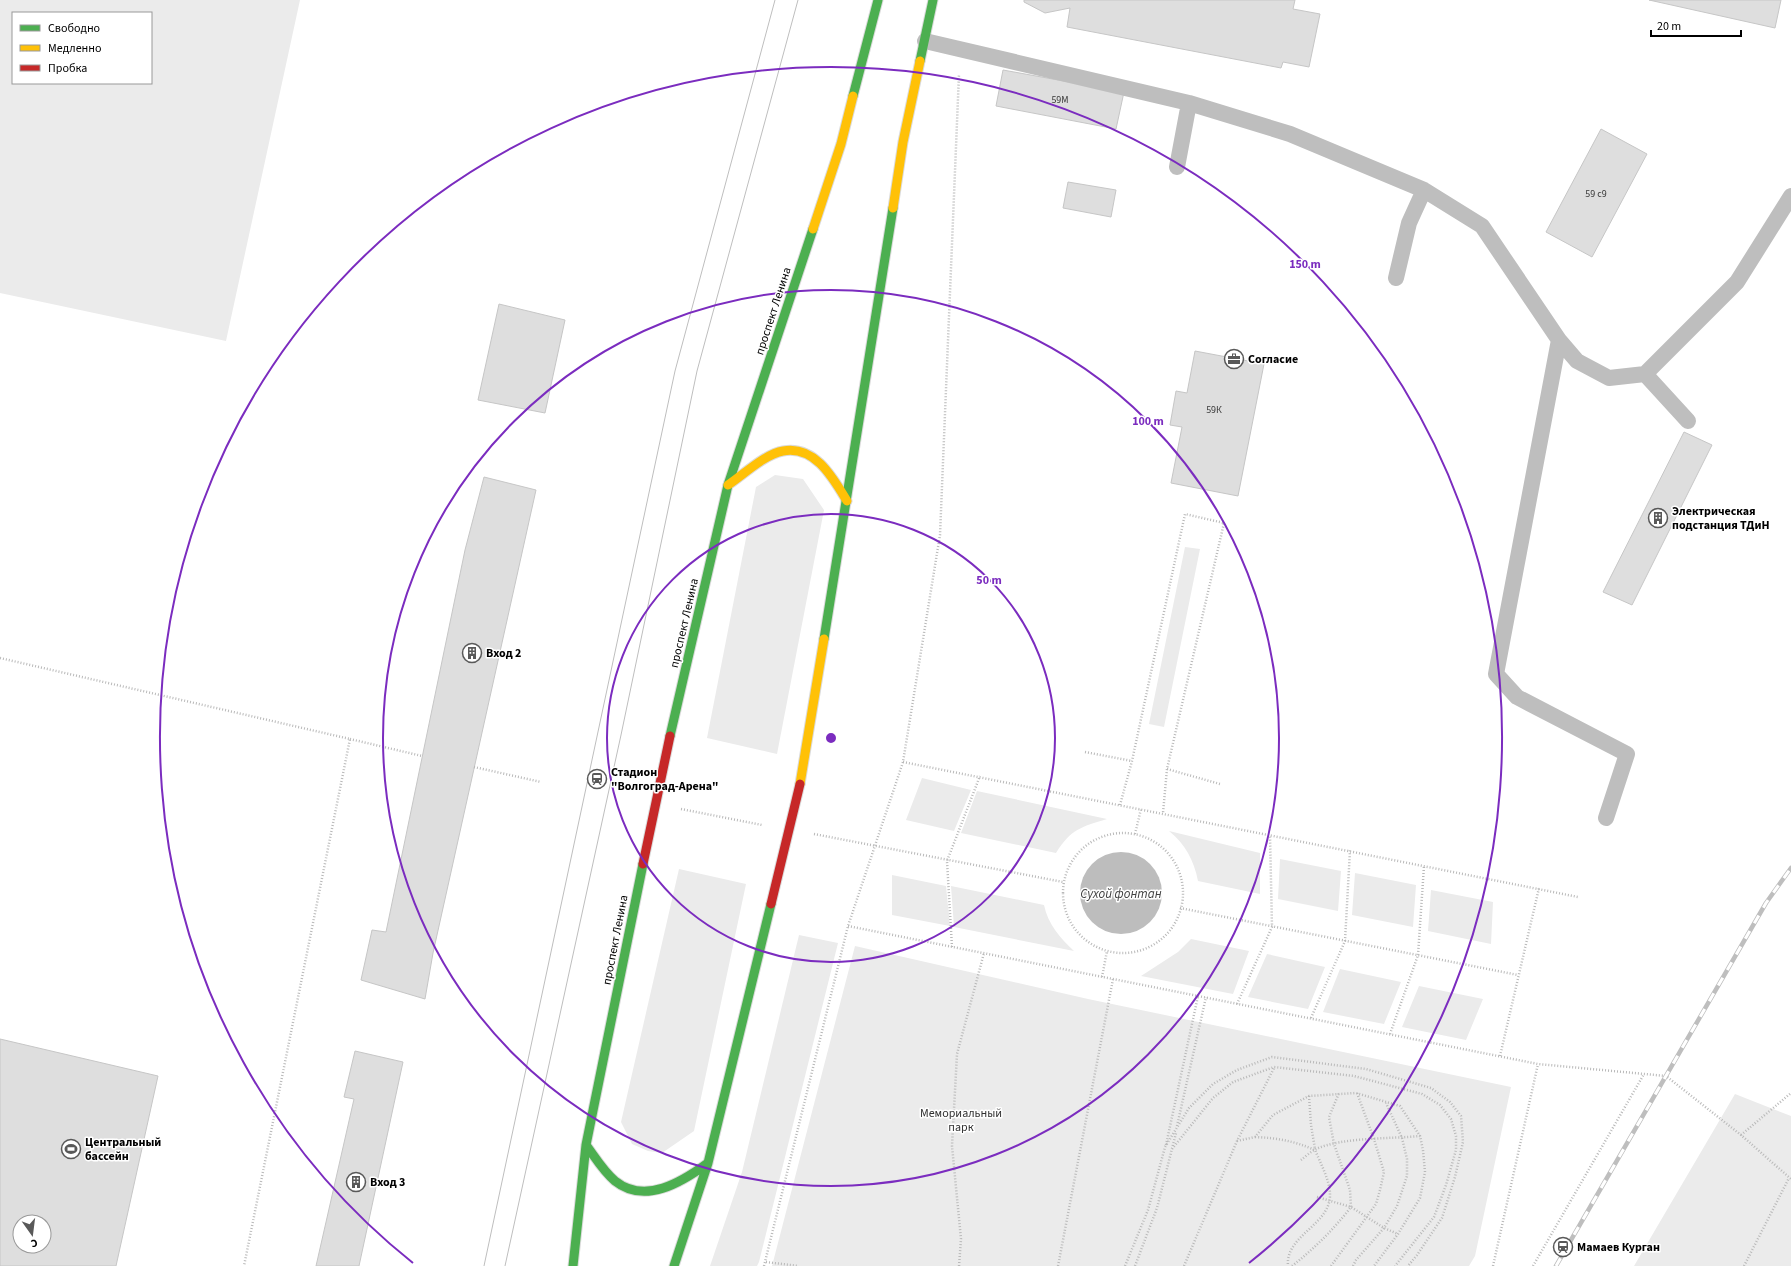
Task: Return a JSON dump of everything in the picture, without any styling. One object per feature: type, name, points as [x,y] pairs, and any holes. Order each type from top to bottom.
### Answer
[{"type":"main road","name":"проспект Ленина","points":[[573,1266],[586,1145],[654,803],[728,485],[841,144],[878,0]]},
{"type":"main road","points":[[674,1266],[708,1163],[802,774],[847,501],[903,142],[934,0]]},
{"type":"main road","points":[[728,485],[759,463],[783,451],[802,452],[820,463],[834,480],[847,501]]},
{"type":"main road","points":[[586,1145],[617,1182],[638,1191],[662,1190],[688,1178],[708,1163]]},
{"type":"lane","points":[[925,41],[1189,103],[1290,134],[1424,190],[1482,226],[1559,340],[1577,361],[1609,378],[1645,374],[1737,282],[1791,196]]},
{"type":"lane","points":[[1176,167],[1189,103]]},
{"type":"lane","points":[[1396,278],[1409,223],[1424,190]]},
{"type":"lane","points":[[1559,340],[1496,674],[1517,696],[1627,754],[1606,818]]},
{"type":"lane","points":[[1645,374],[1688,420]]},
{"type":"path","points":[[764,1266],[848,926],[903,762],[940,535],[960,49]]},
{"type":"path","points":[[1120,805],[1132,761],[1185,514],[1224,523],[1167,769],[1163,813]]},
{"type":"path","points":[[0,658],[422,756]]},
{"type":"path","points":[[244,1266],[350,739]]},
{"type":"path","points":[[1085,752],[1132,761]]},
{"type":"path","points":[[903,762],[980,776],[1578,897]]},
{"type":"path","points":[[474,767],[541,782]]},
{"type":"path","points":[[1167,769],[1220,784]]},
{"type":"path","points":[[952,947],[947,861],[980,776]]},
{"type":"path","points":[[654,803],[789,830],[875,845],[947,861],[1063,882]]},
{"type":"path","points":[[1135,834],[1141,809]]},
{"type":"path","points":[[1111,834],[1135,834],[1155,842],[1171,856],[1181,875],[1183,896],[1178,916],[1166,934],[1149,947],[1128,953],[1107,951],[1091,944],[1077,932],[1068,917],[1063,900],[1063,882],[1072,860],[1089,843],[1111,834]]},
{"type":"path","points":[[1237,1004],[1272,927],[1270,835]]},
{"type":"path","points":[[1311,1018],[1345,941],[1350,850]]},
{"type":"path","points":[[1390,1034],[1418,955],[1424,865]]},
{"type":"path","points":[[1500,1056],[1539,888]]},
{"type":"path","points":[[1180,908],[1518,975]]},
{"type":"path","points":[[848,926],[1538,1064],[1666,1076],[1741,1135],[1790,1179],[1744,1266]]},
{"type":"path","points":[[1102,977],[1107,951]]},
{"type":"path","points":[[959,1266],[961,1239],[952,1146],[957,1054],[984,953]]},
{"type":"path","points":[[1058,1266],[1112,978]]},
{"type":"path","points":[[1125,1266],[1148,1210],[1165,1147],[1198,996]]},
{"type":"path","points":[[1135,1266],[1157,1208],[1177,1129],[1206,997]]},
{"type":"path","points":[[1165,1147],[1189,1108],[1213,1084],[1238,1070],[1272,1057],[1366,1069],[1431,1088],[1450,1102],[1461,1116],[1463,1142],[1456,1177],[1442,1218],[1408,1266]]},
{"type":"path","points":[[1493,1266],[1538,1064]]},
{"type":"path","points":[[1172,1149],[1213,1098],[1233,1082],[1274,1068],[1354,1076],[1422,1094],[1440,1105],[1451,1119],[1456,1136],[1456,1150],[1446,1185],[1434,1217],[1395,1266]]},
{"type":"path","points":[[1184,1266],[1237,1141],[1274,1068]]},
{"type":"path","points":[[1533,1266],[1644,1074]]},
{"type":"path","points":[[1292,1266],[1340,1222],[1351,1207],[1350,1190],[1334,1144],[1329,1117],[1339,1093]]},
{"type":"path","points":[[1255,1138],[1273,1115],[1309,1096],[1356,1093],[1400,1106],[1420,1136],[1425,1172],[1420,1198],[1398,1234],[1374,1266]]},
{"type":"path","points":[[1330,1266],[1376,1204],[1384,1172],[1374,1139],[1356,1093]]},
{"type":"path","points":[[1741,1135],[1791,1093]]},
{"type":"path","points":[[1288,1266],[1287,1258],[1297,1242],[1326,1213],[1330,1202],[1331,1193],[1329,1186],[1315,1150],[1309,1096]]},
{"type":"path","points":[[1353,1266],[1356,1260],[1384,1228],[1397,1206],[1407,1176],[1407,1159],[1402,1138],[1386,1102]]},
{"type":"path","points":[[1301,1160],[1315,1150],[1334,1144],[1374,1139],[1420,1136]]},
{"type":"path","points":[[1237,1141],[1255,1138],[1278,1138],[1298,1142],[1315,1150]]},
{"type":"path","points":[[1317,1197],[1351,1207],[1384,1228],[1398,1234]]},
{"type":"path","points":[[766,1262],[798,1266]]},
{"type":"green space","points":[[0,0],[300,0],[226,341],[0,293]]},
{"type":"green space","points":[[775,475],[803,479],[824,510],[777,754],[707,738],[756,487]]},
{"type":"green space","points":[[1185,547],[1200,549],[1164,727],[1149,724]]},
{"type":"green space","points":[[922,778],[971,790],[954,831],[906,820]]},
{"type":"green space","points":[[977,791],[1107,819],[1077,830],[1061,845],[1056,853],[961,833]]},
{"type":"green space","points":[[1169,831],[1260,853],[1260,894],[1198,881],[1194,866],[1188,853],[1180,841]]},
{"type":"green space","points":[[1280,859],[1341,871],[1338,911],[1278,899]]},
{"type":"green space","points":[[679,869],[746,884],[694,1131],[662,1153],[648,1151],[632,1144],[621,1122]]},
{"type":"green space","points":[[1355,873],[1416,885],[1413,927],[1352,915]]},
{"type":"green space","points":[[892,875],[946,886],[950,926],[892,915]]},
{"type":"green space","points":[[951,886],[1044,905],[1048,918],[1055,930],[1074,951],[954,927]]},
{"type":"green space","points":[[1431,890],[1493,902],[1491,944],[1428,931]]},
{"type":"green space","points":[[799,935],[838,943],[759,1262],[757,1266],[710,1266],[742,1172]]},
{"type":"green space","points":[[1191,939],[1249,951],[1233,994],[1141,976],[1178,952]]},
{"type":"green space","name":"Мемориальный парк","points":[[855,946],[1088,999],[1511,1087],[1475,1256],[1469,1266],[772,1266]]},
{"type":"green space","points":[[1267,954],[1325,967],[1308,1009],[1248,997]]},
{"type":"green space","points":[[1340,969],[1401,982],[1384,1024],[1323,1012]]},
{"type":"green space","points":[[1419,986],[1483,999],[1466,1040],[1402,1027]]},
{"type":"green space","points":[[1735,1094],[1791,1116],[1791,1266],[1634,1266]]},
{"type":"water","name":"Сухой фонтан","points":[[1121,852],[1137,855],[1150,864],[1159,877],[1162,893],[1159,909],[1150,922],[1137,931],[1121,934],[1105,931],[1092,922],[1083,909],[1080,893],[1083,877],[1092,864],[1105,855]]},
{"type":"building","points":[[1024,0],[1295,0],[1293,9],[1320,14],[1309,67],[1283,62],[1281,68],[1067,27],[1070,8],[1045,13],[1024,2]]},
{"type":"building","points":[[1649,0],[1781,0],[1775,28]]},
{"type":"building","points":[[1003,70],[1124,92],[1116,129],[996,106]]},
{"type":"building","points":[[1601,129],[1647,154],[1592,257],[1546,232]]},
{"type":"building","points":[[1068,182],[1116,190],[1111,217],[1063,208]]},
{"type":"building","points":[[499,304],[565,320],[545,413],[478,400]]},
{"type":"building","points":[[1195,351],[1264,364],[1238,496],[1171,483],[1182,427],[1170,425],[1176,391],[1187,393]]},
{"type":"building","name":"Электрическая подстанция ТДиН","points":[[1684,432],[1712,445],[1632,605],[1603,592]]},
{"type":"building","name":"Вход 2","points":[[484,477],[536,490],[433,953],[425,999],[361,980],[372,930],[386,932],[465,550]]},
{"type":"building","name":"Центральный бассейн","points":[[0,1039],[158,1076],[116,1266],[0,1266]]},
{"type":"building","name":"Вход 3","points":[[355,1051],[403,1062],[359,1266],[316,1266],[354,1099],[344,1097]]},
{"type":"tram line","points":[[484,1266],[675,371],[775,0]]},
{"type":"tram line","points":[[505,1266],[621,735],[697,371],[798,0]]},
{"type":"railway","points":[[1556,1266],[1766,903],[1791,868]]},
{"type":"traffic: fast","points":[[853,96],[878,0]]},
{"type":"traffic: fast","points":[[920,61],[933,0]]},
{"type":"traffic: fast","points":[[824,639],[893,208]]},
{"type":"traffic: fast","points":[[670,736],[728,485],[813,229]]},
{"type":"traffic: fast","points":[[573,1266],[586,1145],[643,864]]},
{"type":"traffic: fast","points":[[674,1266],[708,1163],[771,904]]},
{"type":"traffic: fast","points":[[586,1145],[615,1181],[627,1188],[639,1191],[651,1191],[663,1188],[687,1177],[708,1163]]},
{"type":"traffic: slow","points":[[893,208],[903,142],[920,61]]},
{"type":"traffic: slow","points":[[813,229],[841,144],[853,96]]},
{"type":"traffic: slow","points":[[728,485],[754,465],[769,456],[783,451],[794,450],[805,453],[822,465],[836,483],[847,501]]},
{"type":"traffic: slow","points":[[800,784],[824,639]]},
{"type":"traffic: jam","points":[[643,864],[670,736]]},
{"type":"traffic: jam","points":[[771,904],[800,784]]},
{"type":"place","name":"Согласие","points":[[1234,359]]},
{"type":"place","name":"Электрическая подстанция ТДиН","points":[[1658,518]]},
{"type":"place","name":"Вход 2","points":[[472,653]]},
{"type":"place","name":"Стадион \"Волгоград-Арена\"","points":[[597,779]]},
{"type":"place","name":"Центральный бассейн","points":[[71,1149]]},
{"type":"place","name":"Вход 3","points":[[356,1182]]},
{"type":"place","name":"Мамаев Курган","points":[[1563,1247]]}]
